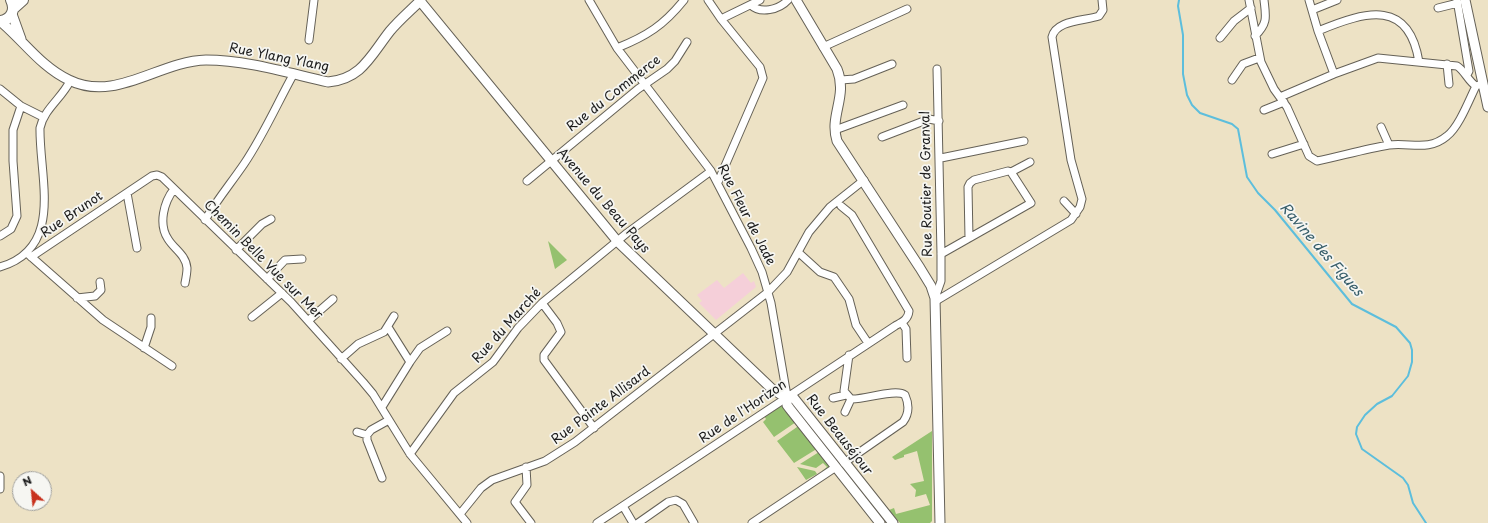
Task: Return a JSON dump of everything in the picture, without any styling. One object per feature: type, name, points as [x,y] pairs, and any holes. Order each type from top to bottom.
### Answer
[{"type":"main road","points":[[0,21],[7,19],[12,8],[23,0]]},
{"type":"street","points":[[310,40],[314,0]]},
{"type":"street","name":"Rue Fleur de Jade","points":[[589,0],[617,48],[711,170],[718,182],[751,248],[768,292],[787,396]]},
{"type":"street","points":[[617,48],[646,35],[660,26],[684,0]]},
{"type":"street","points":[[708,0],[721,19],[760,67],[763,78],[718,182]]},
{"type":"street","points":[[721,19],[760,0]]},
{"type":"street","points":[[751,4],[756,10],[761,11],[782,5],[788,0]]},
{"type":"street","name":"Rue Routier de Granval","points":[[796,0],[824,47],[841,80],[842,92],[835,130],[840,147],[864,180],[931,286],[936,300]]},
{"type":"street","points":[[936,300],[1071,220],[1080,207],[1082,199],[1071,160],[1052,37],[1053,32],[1059,26],[1099,16],[1103,10],[1102,0]]},
{"type":"street","points":[[1249,0],[1255,27],[1259,58],[1282,100],[1309,156],[1317,161],[1389,145],[1405,143],[1419,146],[1437,142],[1447,136],[1454,128],[1480,85]]},
{"type":"street","points":[[1255,36],[1264,28],[1266,18],[1264,0]]},
{"type":"street","points":[[1309,0],[1318,31],[1334,74]]},
{"type":"street","points":[[1312,10],[1337,0]]},
{"type":"street","name":"Rue Ylang Ylang","points":[[0,21],[22,40],[52,71],[70,81],[90,87],[106,87],[125,84],[180,63],[204,60],[245,63],[328,82],[341,81],[352,76],[369,60],[398,22],[420,1]]},
{"type":"street","name":"Avenue du Beau Pays","points":[[420,1],[618,242],[713,335],[773,390],[787,396]]},
{"type":"street","points":[[1438,8],[1460,1]]},
{"type":"street","points":[[1460,1],[1469,70],[1467,75]]},
{"type":"street","points":[[1460,1],[1480,85],[1488,107]]},
{"type":"street","points":[[12,8],[22,40]]},
{"type":"street","points":[[1220,38],[1234,21],[1250,8]]},
{"type":"street","points":[[1318,31],[1367,11],[1378,9],[1388,10],[1405,19],[1412,28],[1416,41],[1419,62]]},
{"type":"street","points":[[824,47],[907,10]]},
{"type":"street","name":"Rue du Commerce","points":[[527,181],[675,61],[687,42]]},
{"type":"street","points":[[1232,80],[1243,64],[1259,58]]},
{"type":"street","points":[[1264,110],[1334,74],[1378,58],[1457,66],[1480,85]]},
{"type":"street","points":[[841,80],[854,79],[892,64]]},
{"type":"street","points":[[1448,64],[1449,84]]},
{"type":"street","name":"Rue Routier de Granval","points":[[938,69],[941,158],[941,281],[936,300],[941,520]]},
{"type":"street","points":[[205,220],[224,190],[244,164],[283,97],[293,75]]},
{"type":"street","points":[[70,81],[62,95],[43,117],[40,128],[44,217],[41,230],[29,255],[103,320],[172,366]]},
{"type":"street","points":[[0,89],[22,106],[43,117]]},
{"type":"street","name":"Rue Routier de Granval","points":[[835,130],[903,105]]},
{"type":"street","points":[[0,236],[11,229],[17,216],[13,161],[13,130],[22,106]]},
{"type":"street","points":[[882,137],[929,119],[939,121]]},
{"type":"street","points":[[1381,127],[1389,145]]},
{"type":"street","points":[[941,158],[1024,141]]},
{"type":"street","points":[[1272,154],[1304,144]]},
{"type":"street","points":[[969,238],[968,187],[970,183],[1001,173],[1011,172],[1030,162]]},
{"type":"street","name":"Rue du Marché","points":[[410,454],[454,392],[490,365],[518,328],[542,303],[711,170]]},
{"type":"street","points":[[941,254],[1031,203],[1011,172]]},
{"type":"street","name":"Chemin Belle Vue sur Mer","points":[[152,176],[157,175],[162,177],[309,320],[341,359],[374,394],[388,420],[410,454],[467,523]]},
{"type":"street","name":"Rue Brunot","points":[[0,267],[29,255],[152,176]]},
{"type":"street","name":"Rue Pointe Allisard","points":[[460,514],[486,484],[499,476],[553,458],[594,428],[768,292],[787,272],[811,229],[834,202],[864,180]]},
{"type":"street","points":[[174,189],[166,203],[163,215],[164,227],[168,240],[179,250],[186,262],[187,268],[185,283]]},
{"type":"street","points":[[127,193],[137,248]]},
{"type":"street","points":[[1064,201],[1076,214]]},
{"type":"street","points":[[841,206],[852,215],[909,311],[908,316],[902,323],[906,329],[907,358]]},
{"type":"street","points":[[236,250],[262,224],[271,219]]},
{"type":"street","points":[[798,252],[820,272],[834,276],[849,299],[856,325],[868,343]]},
{"type":"street","points":[[267,279],[285,260],[302,259]]},
{"type":"street","points":[[77,298],[97,294],[101,290],[100,282]]},
{"type":"street","points":[[252,317],[282,293]]},
{"type":"street","points":[[309,320],[333,299]]},
{"type":"street","points":[[542,303],[556,323],[561,334],[543,358],[594,428]]},
{"type":"street","points":[[341,359],[358,344],[380,335],[388,327],[394,316]]},
{"type":"street","points":[[144,348],[151,327],[150,318]]},
{"type":"street","name":"Rue de l'Horizon","points":[[597,523],[849,355],[902,323]]},
{"type":"street","points":[[388,327],[410,362]]},
{"type":"street","points":[[382,407],[420,348],[447,331]]},
{"type":"street","points":[[845,412],[848,397],[844,386],[849,355]]},
{"type":"street","points":[[752,523],[840,465],[903,422],[906,418],[908,407],[905,395],[899,392],[860,400],[848,397],[833,398]]},
{"type":"street","name":"Rue Beauséjour","points":[[787,396],[793,397],[880,523]]},
{"type":"street","points":[[367,435],[371,430],[388,420]]},
{"type":"street","points":[[357,432],[367,435]]},
{"type":"street","points":[[367,435],[382,478]]},
{"type":"street","name":"Rue Beauséjour","points":[[840,465],[893,523]]},
{"type":"street","points":[[526,467],[528,485],[515,502],[531,523]]},
{"type":"street","points":[[0,476],[0,489]]},
{"type":"street","points":[[638,523],[668,502],[676,500],[683,504],[694,523]]},
{"type":"street","points":[[623,506],[633,523]]},
{"type":"shaded area","points":[[743,273],[751,283],[754,281],[756,287],[716,320],[699,303],[702,301],[697,295],[717,280],[724,288]]},
{"type":"green space","points":[[548,241],[567,260],[555,269]]},
{"type":"green space","points":[[783,404],[796,422],[774,437],[763,422],[766,419],[764,416]]},
{"type":"green space","points":[[797,427],[801,427],[816,447],[815,450],[794,463],[777,441]]},
{"type":"green space","points":[[932,431],[932,521],[930,523],[900,523],[889,510],[894,508],[896,514],[930,505],[926,494],[915,497],[916,490],[910,484],[924,481],[917,451],[904,455],[904,457],[895,460],[892,457]]},
{"type":"green space","points":[[819,452],[830,465],[830,469],[822,474],[822,471],[827,467],[823,463],[816,468],[800,464]]},
{"type":"green space","points":[[797,467],[815,471],[817,474],[806,480]]},
{"type":"waterway","name":"Ravine des Figues","points":[[1179,0],[1178,6],[1183,35],[1183,74],[1187,95],[1192,105],[1200,113],[1232,124],[1238,129],[1247,177],[1258,193],[1275,210],[1352,304],[1396,327],[1410,343],[1412,350],[1412,362],[1408,376],[1392,396],[1377,404],[1365,415],[1357,427],[1356,434],[1362,449],[1403,478],[1408,485],[1413,503],[1426,523]]}]
